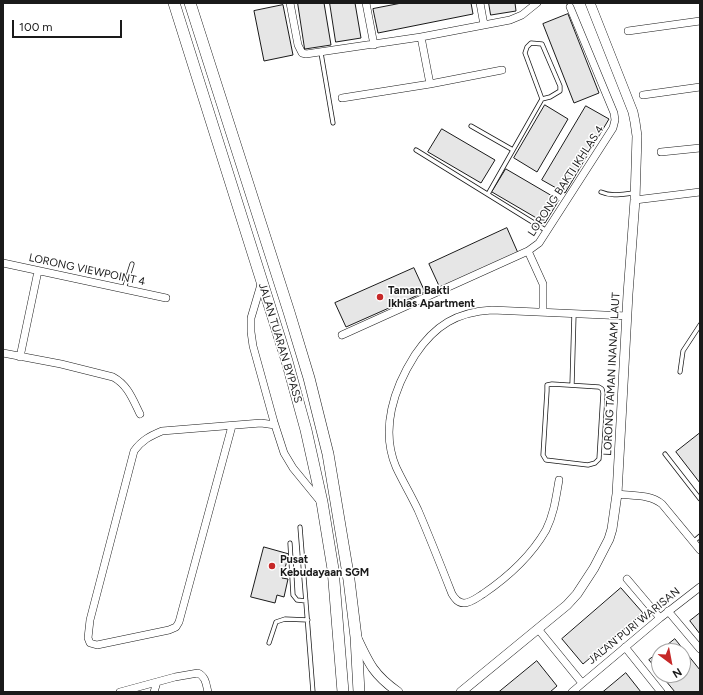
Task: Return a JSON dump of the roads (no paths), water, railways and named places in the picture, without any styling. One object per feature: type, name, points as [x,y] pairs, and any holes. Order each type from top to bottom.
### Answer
[{"type":"highway","name":"JALAN TUARAN BYPASS","points":[[174,3],[288,362],[302,414],[322,502],[333,569],[343,692]]},
{"type":"highway","name":"JALAN TUARAN BYPASS","points":[[190,3],[309,378],[328,454],[349,580],[356,637],[359,692]]},
{"type":"main road","name":"LORONG TAMAN INANAM LAUT","points":[[461,692],[567,605],[577,594],[594,568],[609,539],[617,494],[635,196],[637,136],[633,112],[590,3]]},
{"type":"main road","points":[[356,637],[370,666],[386,684],[398,692]]},
{"type":"street","points":[[290,3],[298,45],[302,53],[306,54],[321,53],[421,37],[516,18],[537,3]]},
{"type":"street","points":[[366,3],[374,45]]},
{"type":"street","points":[[480,3],[484,25]]},
{"type":"street","name":"LORONG BAKTI IKHLAS 4","points":[[342,335],[528,251],[539,243],[548,231],[613,128],[615,120],[614,113],[570,7]]},
{"type":"street","points":[[628,32],[700,21]]},
{"type":"street","points":[[421,37],[430,84]]},
{"type":"street","points":[[342,98],[430,84],[502,70]]},
{"type":"street","points":[[643,95],[700,87]]},
{"type":"street","points":[[661,152],[700,148]]},
{"type":"street","points":[[635,196],[700,192]]},
{"type":"street","points":[[528,251],[543,284],[543,311]]},
{"type":"street","name":"LORONG VIEWPOINT 4","points":[[3,263],[166,298]]},
{"type":"street","points":[[20,357],[38,271]]},
{"type":"street","points":[[262,281],[251,318],[251,332],[272,415],[287,459],[322,502]]},
{"type":"street","points":[[559,480],[554,509],[546,530],[536,545],[514,570],[497,584],[472,601],[462,603],[458,601],[452,594],[418,510],[396,465],[391,451],[390,416],[393,400],[399,384],[407,367],[431,334],[441,326],[462,315],[478,311],[492,310],[543,311],[627,316]]},
{"type":"street","points":[[3,353],[61,364],[113,377],[121,381],[140,414]]},
{"type":"street","points":[[261,423],[272,415]]},
{"type":"street","points":[[232,426],[176,627],[169,630],[96,645],[90,643],[88,638],[90,620],[134,452],[139,444],[162,431],[261,423],[275,425]]},
{"type":"street","points":[[617,494],[656,500],[700,550]]},
{"type":"street","points":[[627,579],[660,618]]},
{"type":"street","name":"JALAN PURI WARISAN","points":[[572,692],[660,618],[700,587]]},
{"type":"street","points":[[668,612],[700,649]]},
{"type":"street","points":[[538,629],[582,683]]},
{"type":"street","points":[[625,647],[661,692]]},
{"type":"street","points":[[120,692],[198,673],[206,680],[208,692]]},
{"type":"street","points":[[154,692],[157,682]]},
{"type":"lane","points":[[488,194],[542,99],[558,94],[560,91],[560,86],[542,44],[531,43],[527,47],[525,53],[542,99]]},
{"type":"lane","points":[[321,53],[333,124]]},
{"type":"lane","points":[[471,126],[513,150]]},
{"type":"lane","points":[[416,150],[548,231]]},
{"type":"lane","points":[[601,192],[607,195],[635,196]]},
{"type":"lane","points":[[124,289],[132,264]]},
{"type":"lane","points":[[572,384],[574,314]]},
{"type":"lane","points":[[680,372],[683,351],[700,325]]},
{"type":"lane","points":[[552,384],[572,384],[599,387],[602,389],[603,393],[598,459],[595,463],[588,465],[546,460],[543,455],[548,386],[552,384]]},
{"type":"lane","points":[[665,454],[700,499]]},
{"type":"lane","points":[[300,527],[313,692]]},
{"type":"lane","points":[[694,542],[700,536]]},
{"type":"lane","points":[[290,543],[293,595],[297,600],[306,601]]},
{"type":"lane","points":[[269,643],[276,622],[285,619],[308,620]]},
{"type":"place","name":"Taman Bakti Ikhlas Apartment","points":[[380,297]]},
{"type":"place","name":"Pusat Kebudayaan SGM","points":[[272,566]]}]
